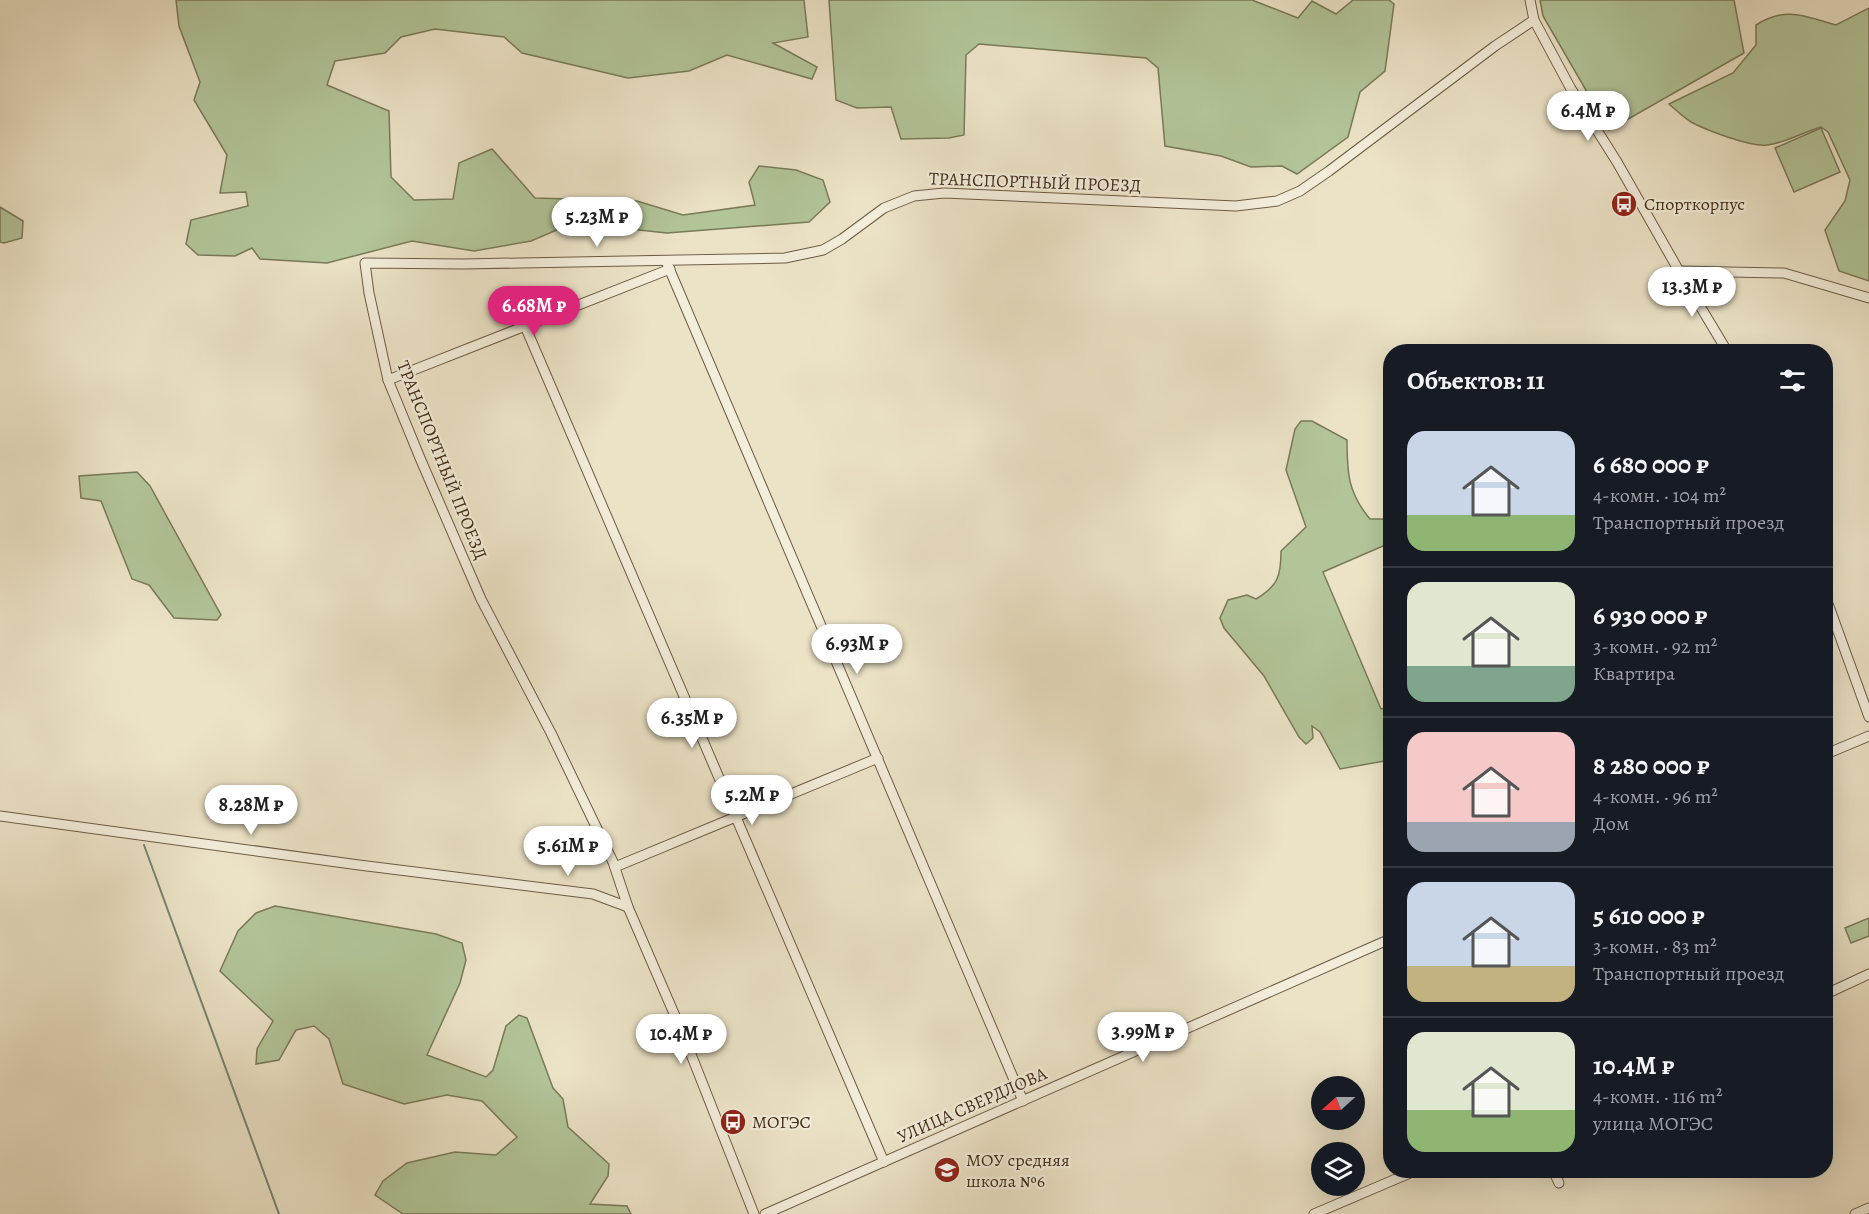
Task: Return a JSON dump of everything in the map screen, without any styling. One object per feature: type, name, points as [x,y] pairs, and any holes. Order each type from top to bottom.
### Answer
[{"type":"street","points":[[1530,0],[1534,20],[1571,89],[1617,162],[1678,271],[1723,344]]},
{"type":"street","name":"ТРАНСПОРТНЫЙ ПРОЕЗД","points":[[754,1214],[685,1039],[628,907],[615,867],[560,752],[481,599],[388,380],[369,293],[365,263],[668,265],[785,258],[823,250],[884,208],[914,195],[944,193],[1236,206],[1277,201],[1300,191],[1329,171],[1495,46],[1534,20]]},
{"type":"street","points":[[388,380],[525,326],[668,265],[1023,1101]]},
{"type":"street","points":[[1678,271],[1784,273],[1869,298]]},
{"type":"street","points":[[525,326],[884,1162]]},
{"type":"street","points":[[1833,617],[1869,717]]},
{"type":"street","points":[[1833,751],[1869,736]]},
{"type":"street","points":[[615,867],[878,758]]},
{"type":"street","points":[[0,816],[593,894],[628,907]]},
{"type":"street","name":"УЛИЦА СВЕРДЛОВА","points":[[765,1214],[1383,942]]},
{"type":"street","points":[[1833,991],[1869,974]]},
{"type":"street","points":[[1314,1214],[1398,1178]]},
{"type":"street","points":[[1557,1178],[1559,1183]]},
{"type":"street","points":[[1855,1214],[1869,1208]]},
{"type":"green space","points":[[176,0],[804,0],[808,37],[773,43],[817,67],[812,79],[727,55],[689,71],[628,78],[522,53],[504,37],[435,29],[401,37],[385,53],[335,61],[327,85],[389,111],[391,177],[414,200],[453,199],[459,163],[492,149],[535,198],[637,201],[683,215],[755,205],[749,182],[759,166],[796,170],[823,180],[830,202],[809,222],[667,233],[573,223],[531,241],[474,251],[412,241],[327,263],[260,259],[252,248],[235,256],[198,255],[186,244],[191,220],[248,206],[246,192],[220,193],[227,155],[194,100],[200,82],[179,26]]},
{"type":"green space","points":[[829,0],[1252,0],[1298,18],[1312,1],[1336,14],[1353,0],[1389,0],[1394,4],[1385,71],[1360,92],[1348,137],[1297,174],[1282,166],[1251,167],[1221,156],[1165,146],[1158,68],[1146,58],[979,44],[966,55],[964,135],[949,138],[901,139],[891,107],[857,108],[836,100]]},
{"type":"green space","points":[[1540,0],[1734,0],[1744,53],[1609,130],[1543,16]]},
{"type":"green space","points":[[1869,8],[1869,281],[1839,271],[1825,230],[1845,201],[1850,180],[1828,132],[1821,127],[1788,140],[1759,145],[1728,137],[1691,122],[1669,104],[1733,73],[1756,45],[1756,25],[1767,19],[1786,14],[1805,16],[1836,25]]},
{"type":"green space","points":[[1821,128],[1840,172],[1794,192],[1775,148]]},
{"type":"green space","points":[[0,207],[23,221],[22,238],[0,242]]},
{"type":"green space","points":[[1301,421],[1312,421],[1347,440],[1348,473],[1357,500],[1370,519],[1383,519],[1383,546],[1323,572],[1381,709],[1383,709],[1383,761],[1340,769],[1320,732],[1312,726],[1313,738],[1306,744],[1299,737],[1264,676],[1224,628],[1220,618],[1228,600],[1247,595],[1256,599],[1274,585],[1279,574],[1281,551],[1306,527],[1286,470],[1295,429]]},
{"type":"green space","points":[[137,472],[150,486],[221,615],[217,620],[174,618],[149,585],[132,579],[101,501],[81,498],[79,476]]},
{"type":"green space","points":[[275,906],[436,934],[462,943],[466,960],[460,983],[427,1055],[486,1077],[493,1070],[506,1026],[519,1015],[527,1018],[553,1088],[563,1099],[568,1127],[609,1164],[608,1176],[590,1204],[627,1206],[631,1214],[403,1214],[375,1195],[383,1181],[407,1163],[455,1152],[496,1155],[517,1137],[482,1101],[447,1095],[404,1104],[343,1084],[329,1039],[314,1026],[296,1030],[279,1060],[256,1064],[257,1049],[273,1021],[220,971],[238,931],[256,913]]},
{"type":"green space","points":[[1869,918],[1869,936],[1851,943],[1845,928]]},
{"type":"waterway","points":[[144,845],[279,1214]]},
{"type":"place","name":"Спорткорпус","points":[[1624,204]]},
{"type":"place","name":"МОГЭС","points":[[733,1122]]},
{"type":"place","name":"МОУ средняя школа №6","points":[[947,1170]]}]
